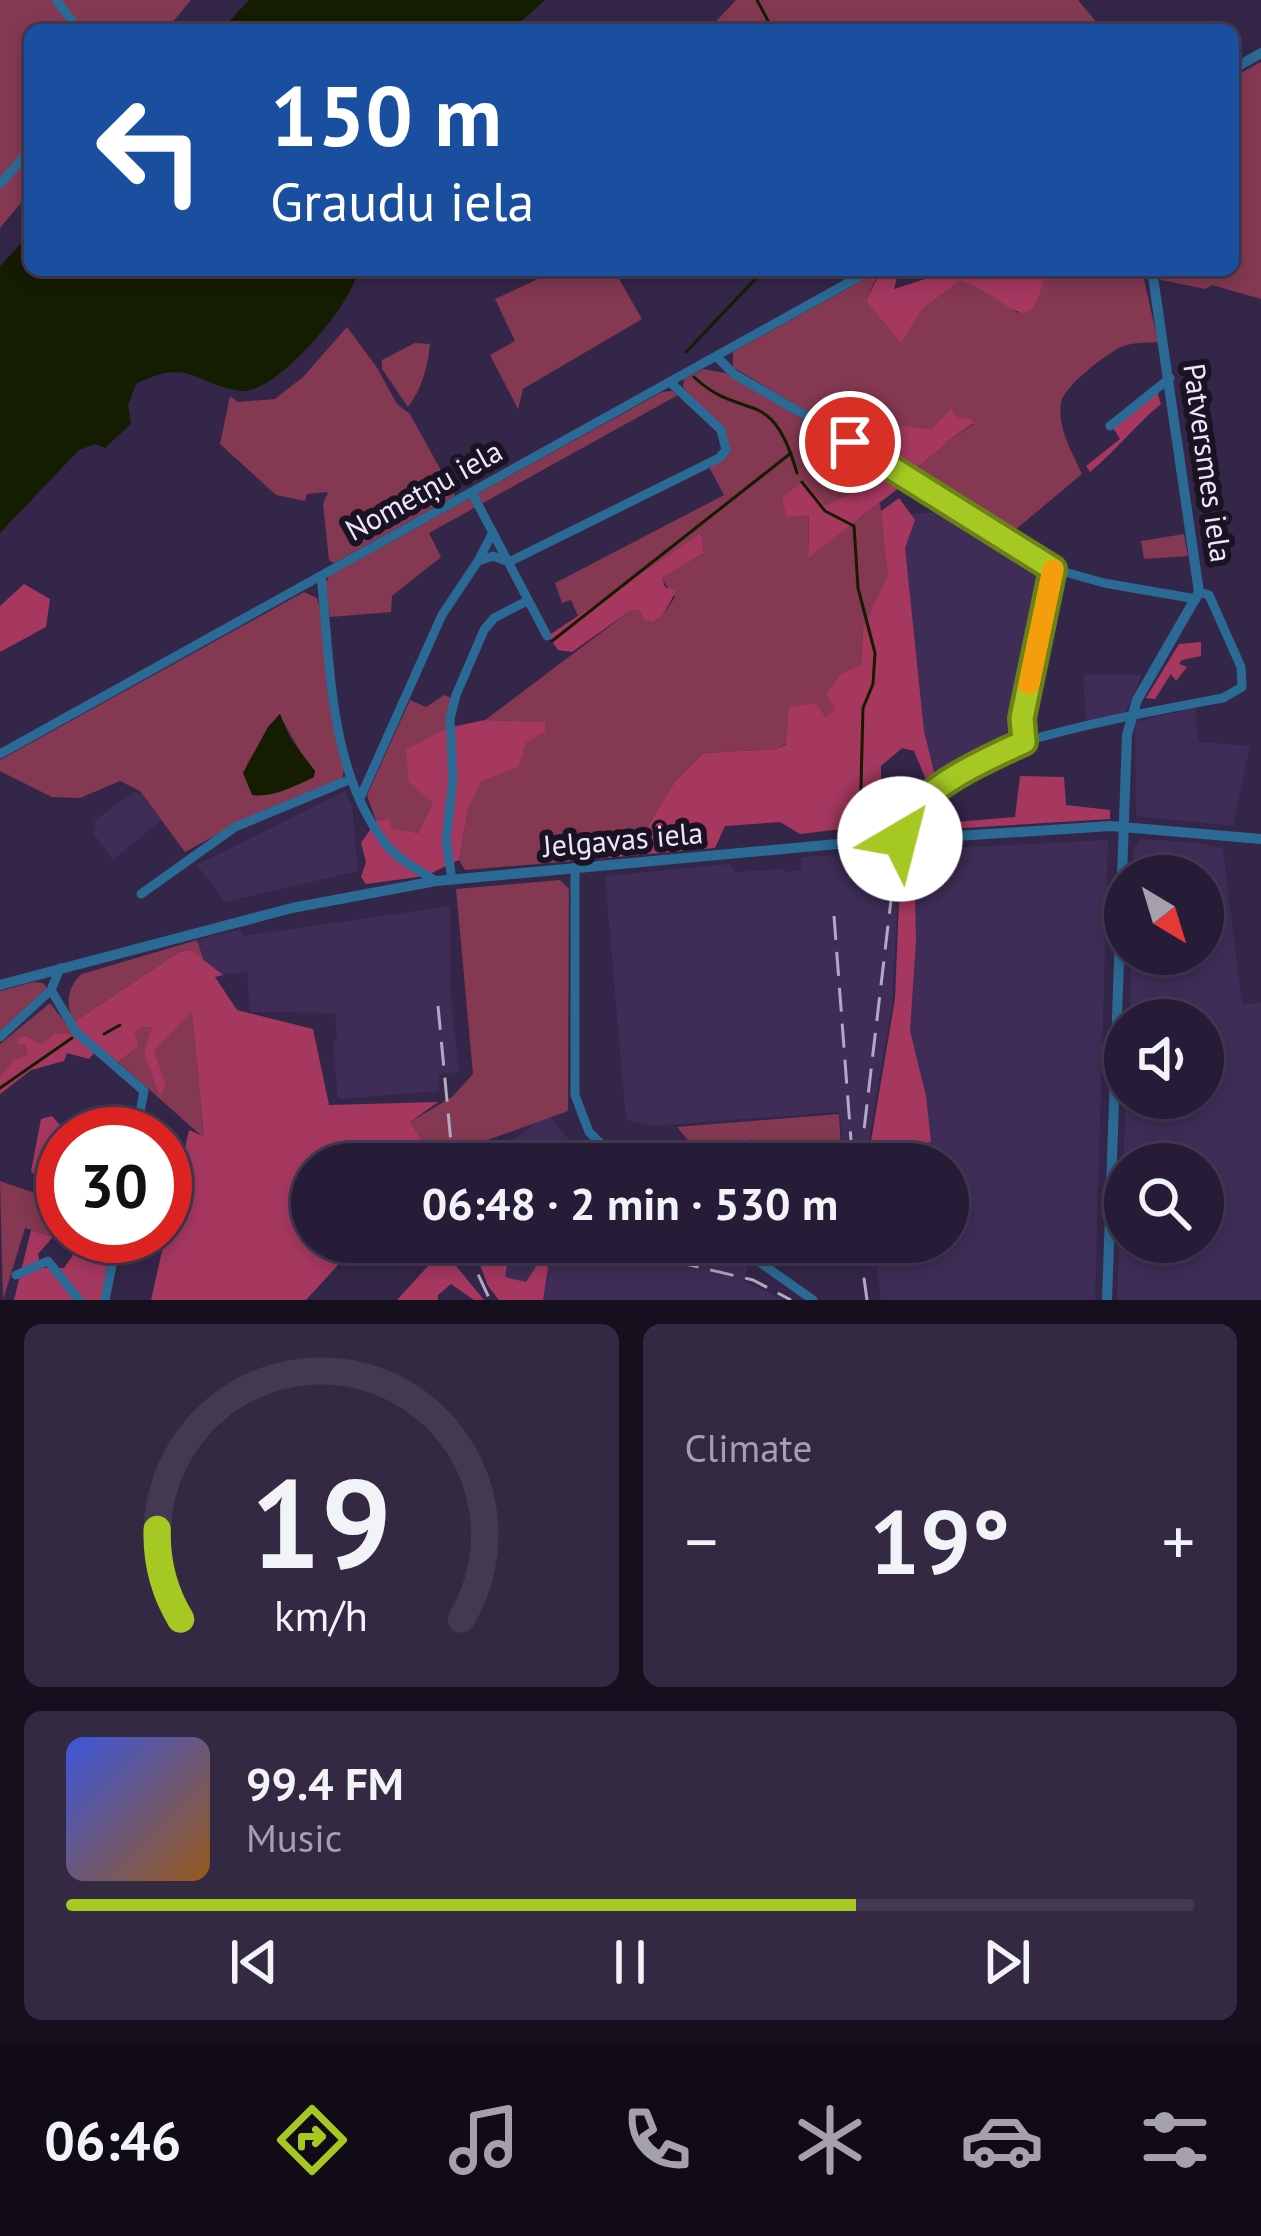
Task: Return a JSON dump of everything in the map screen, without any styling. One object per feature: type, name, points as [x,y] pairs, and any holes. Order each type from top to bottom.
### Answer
[{"type":"street","points":[[56,0],[74,24]]},
{"type":"street","points":[[0,184],[24,157]]},
{"type":"street","name":"Nometņu iela","points":[[0,754],[860,276]]},
{"type":"street","name":"Patversmes iela","points":[[1130,718],[1198,596],[1153,276]]},
{"type":"street","points":[[716,356],[734,374],[1053,569],[1209,596],[1241,667],[1241,687],[1223,698],[1024,742],[975,765],[924,801],[901,828],[900,839]]},
{"type":"street","points":[[1110,426],[1170,378]]},
{"type":"street","points":[[478,561],[494,556],[509,562],[718,458],[726,449],[722,430],[670,382]]},
{"type":"street","points":[[472,493],[547,636]]},
{"type":"street","points":[[362,796],[442,615],[492,534]]},
{"type":"street","points":[[1024,742],[1022,718],[1053,569]]},
{"type":"street","points":[[321,576],[336,722],[351,779],[386,844],[400,859],[436,881]]},
{"type":"street","points":[[452,880],[446,840],[453,778],[450,719],[456,695],[484,631],[494,618],[527,601]]},
{"type":"street","points":[[1107,1300],[1130,718]]},
{"type":"street","points":[[141,894],[235,827],[351,779]]},
{"type":"street","name":"Jelgavas iela","points":[[0,985],[292,908],[436,881],[900,839],[1124,827],[1261,839]]},
{"type":"street","points":[[575,868],[575,1095],[598,1143]]},
{"type":"street","points":[[0,1037],[51,990],[60,968]]},
{"type":"street","points":[[51,990],[76,1032],[144,1091],[141,1107]]},
{"type":"street","points":[[16,1275],[48,1262],[79,1300]]},
{"type":"street","points":[[105,1300],[113,1263]]},
{"type":"street","points":[[761,1263],[813,1300]]},
{"type":"shaded area","points":[[0,0],[191,0],[171,24],[24,24],[24,199],[0,228]]},
{"type":"shaded area","points":[[249,0],[545,0],[519,24],[227,24]]},
{"type":"shaded area","points":[[736,0],[1078,0],[1098,24],[714,24]]},
{"type":"shaded area","points":[[1261,62],[1261,299],[1212,285],[1205,289],[1161,280],[1160,276],[1239,276],[1239,74]]},
{"type":"shaded area","points":[[24,240],[24,276],[355,276],[344,302],[311,344],[255,389],[240,391],[180,372],[136,384],[128,405],[131,424],[105,448],[95,444],[79,450],[0,533],[0,266]]},
{"type":"shaded area","points":[[544,276],[617,276],[642,319],[523,389],[518,409],[490,355],[515,341],[495,299]]},
{"type":"shaded area","points":[[870,276],[877,276],[866,301],[921,310],[960,281],[979,285],[1018,313],[1043,276],[1143,276],[1158,342],[1121,347],[1069,388],[1061,403],[1061,422],[1082,474],[1008,536],[914,469],[974,424],[932,429],[897,425],[886,447],[852,439],[733,367],[733,352]]},
{"type":"shaded area","points":[[878,276],[897,276],[894,289],[934,276],[1044,276],[1039,297],[1024,312],[960,281],[921,310],[901,343],[866,301]]},
{"type":"shaded area","points":[[347,327],[397,404],[410,414],[455,496],[334,563],[329,560],[323,504],[328,492],[307,494],[305,501],[276,495],[220,444],[230,396],[238,402],[275,399],[303,377]]},
{"type":"shaded area","points":[[415,343],[430,344],[424,377],[408,407],[382,369],[382,360]]},
{"type":"shaded area","points":[[703,369],[726,373],[855,451],[851,494],[809,514],[808,557],[880,503],[889,576],[863,628],[861,665],[836,710],[777,749],[703,753],[676,780],[639,840],[572,845],[573,861],[465,870],[459,860],[468,810],[481,780],[519,767],[526,742],[544,722],[485,720],[631,610],[639,610],[653,622],[663,615],[675,597],[661,578],[704,553],[701,534],[578,616],[571,600],[562,603],[555,583],[724,495],[709,467],[729,449],[727,439],[683,387],[684,379]]},
{"type":"shaded area","points":[[662,392],[678,395],[429,533],[441,557],[392,596],[391,612],[330,617],[325,584],[329,576]]},
{"type":"shaded area","points":[[1157,392],[1161,404],[1090,472],[1086,466],[1120,439],[1113,428]]},
{"type":"shaded area","points":[[951,409],[958,419],[971,418],[974,423],[914,469],[886,447],[897,425],[932,429]]},
{"type":"shaded area","points":[[855,451],[904,484],[808,558],[809,515],[787,517],[782,497],[805,481],[825,506],[850,494]]},
{"type":"shaded area","points":[[899,498],[915,520],[905,548],[924,731],[935,776],[947,770],[950,776],[930,789],[914,751],[902,748],[881,766],[881,783],[900,795],[923,797],[900,822],[800,834],[780,822],[725,826],[715,848],[573,861],[571,845],[607,833],[639,840],[676,780],[703,753],[777,749],[786,744],[789,707],[816,703],[825,717],[835,710],[827,693],[841,674],[861,665],[863,628],[888,576],[881,511]]},
{"type":"shaded area","points":[[947,512],[1044,577],[1014,736],[935,781],[923,734],[899,514]]},
{"type":"shaded area","points":[[701,533],[704,553],[662,578],[665,587],[676,591],[663,615],[653,622],[645,620],[639,610],[631,610],[572,652],[558,650],[548,636]]},
{"type":"shaded area","points":[[1184,534],[1188,556],[1144,559],[1141,541]]},
{"type":"shaded area","points":[[24,584],[50,599],[46,627],[0,652],[0,606]]},
{"type":"shaded area","points":[[304,592],[317,598],[344,768],[342,781],[238,823],[185,852],[140,791],[120,781],[80,798],[52,797],[0,771],[0,760]],"holes":[[[279,714],[314,776],[286,789],[247,764]]]},
{"type":"shaded area","points":[[1201,642],[1201,656],[1182,660],[1179,664],[1187,667],[1176,681],[1171,674],[1155,699],[1146,698],[1179,644]]},
{"type":"shaded area","points":[[1083,675],[1142,675],[1125,714],[1086,721]]},
{"type":"shaded area","points":[[444,695],[452,698],[433,803],[418,833],[392,828],[388,818],[376,821],[367,795],[410,700],[426,707]]},
{"type":"shaded area","points":[[1195,708],[1198,742],[1250,746],[1233,826],[1136,816],[1135,722]]},
{"type":"shaded area","points":[[280,714],[290,738],[315,771],[314,777],[276,793],[252,795],[243,773]]},
{"type":"shaded area","points":[[485,720],[545,722],[545,731],[526,743],[519,767],[481,781],[468,810],[459,860],[425,876],[366,884],[361,877],[366,862],[361,843],[376,821],[389,818],[392,828],[418,833],[433,803],[409,782],[406,750],[447,728]]},
{"type":"shaded area","points":[[1020,776],[1064,777],[1066,805],[1110,810],[1110,819],[915,831],[910,823],[924,805],[931,812],[931,824],[1015,817]]},
{"type":"shaded area","points":[[345,791],[352,806],[358,871],[225,902],[197,865]]},
{"type":"shaded area","points":[[134,792],[142,795],[161,820],[113,860],[94,834],[95,820]]},
{"type":"shaded area","points":[[1141,839],[1200,843],[1223,849],[1224,855],[1133,855]]},
{"type":"shaded area","points":[[1108,840],[1095,1300],[881,1300],[877,1263],[969,1263],[969,1143],[876,1143],[914,850]]},
{"type":"shaded area","points":[[900,852],[892,1006],[868,1143],[843,1143],[839,1112],[651,1126],[626,1120],[605,876],[730,864],[736,872],[785,872],[802,870],[801,857]]},
{"type":"shaded area","points":[[914,852],[916,940],[910,1031],[926,1096],[928,1143],[871,1141],[895,999],[901,854]]},
{"type":"shaded area","points":[[1224,857],[1242,1004],[1261,1003],[1261,1300],[1117,1300],[1119,1263],[1224,1263],[1224,1143],[1124,1143],[1125,1119],[1224,1119],[1224,999],[1130,999],[1130,975],[1224,975]]},
{"type":"shaded area","points":[[560,880],[569,889],[568,1111],[479,1143],[424,1143],[410,1122],[452,1097],[473,1074],[456,889]]},
{"type":"shaded area","points":[[450,906],[450,989],[459,1072],[438,1074],[439,1091],[338,1099],[335,1013],[250,1012],[247,971],[223,975],[205,964],[197,940],[240,929],[244,936]]},
{"type":"shaded area","points":[[197,940],[205,964],[191,950],[179,952],[74,1022],[69,996],[82,974]]},
{"type":"shaded area","points":[[191,950],[223,975],[215,977],[237,1010],[313,1029],[329,1105],[438,1102],[410,1122],[424,1143],[291,1143],[291,1263],[340,1263],[306,1300],[151,1300],[159,1263],[192,1263],[192,1131],[204,1137],[192,1011],[154,1051],[166,1085],[160,1097],[144,1053],[152,1027],[135,1033],[139,1046],[118,1062],[74,1022],[179,952]]},
{"type":"shaded area","points":[[34,982],[47,988],[0,1031],[0,991]]},
{"type":"shaded area","points":[[50,1003],[75,1035],[42,1044],[26,1036],[28,1055],[0,1077],[0,1044]]},
{"type":"shaded area","points":[[192,1009],[204,1138],[192,1127],[192,1107],[169,1107],[118,1062],[139,1046],[134,1034],[153,1027],[144,1053],[166,1085],[153,1051]]},
{"type":"shaded area","points":[[56,1033],[75,1035],[94,1053],[89,1059],[67,1053],[64,1061],[31,1070],[0,1094],[0,1077],[14,1060],[28,1055],[25,1044],[17,1044],[18,1038],[26,1036],[42,1044]]},
{"type":"shaded area","points":[[548,1114],[571,1143],[508,1143]]},
{"type":"shaded area","points":[[839,1114],[841,1143],[760,1143],[751,1139],[750,1143],[690,1143],[677,1127]]},
{"type":"shaded area","points":[[0,1181],[36,1193],[36,1232],[25,1228],[3,1300]]},
{"type":"shaded area","points":[[31,1230],[36,1232],[36,1263],[41,1268],[108,1263],[102,1300],[14,1300]]},
{"type":"shaded area","points":[[431,1263],[456,1263],[484,1300],[474,1300],[451,1284],[438,1300],[397,1300]]},
{"type":"shaded area","points":[[479,1263],[507,1263],[505,1277],[526,1282],[538,1263],[548,1267],[543,1300],[499,1300]]},
{"type":"shaded area","points":[[509,1263],[743,1263],[748,1266],[744,1281],[784,1300],[501,1300],[491,1285]]},
{"type":"waterway","points":[[757,0],[770,24]]},
{"type":"waterway","points":[[686,352],[758,276]]},
{"type":"waterway","points":[[694,377],[712,391],[766,415],[777,426],[797,473]]},
{"type":"waterway","points":[[552,641],[791,453]]},
{"type":"waterway","points":[[802,482],[825,511],[854,526],[858,588],[875,653],[873,684],[863,708],[860,825]]},
{"type":"waterway","points":[[104,1034],[120,1025]]},
{"type":"waterway","points":[[0,1088],[72,1038]]},
{"type":"railway","points":[[862,1143],[893,883]]},
{"type":"railway","points":[[834,916],[851,1140]]},
{"type":"railway","points":[[438,1006],[451,1143]]},
{"type":"railway","points":[[473,1263],[490,1300]]},
{"type":"railway","points":[[681,1263],[753,1280],[791,1300]]},
{"type":"railway","points":[[862,1263],[867,1300]]},
{"type":"slow traffic","points":[[1029,684],[1053,570]]},
{"type":"route","points":[[850,442],[1053,569],[1022,718],[1024,742],[975,765],[924,801],[901,828],[900,839]]}]
